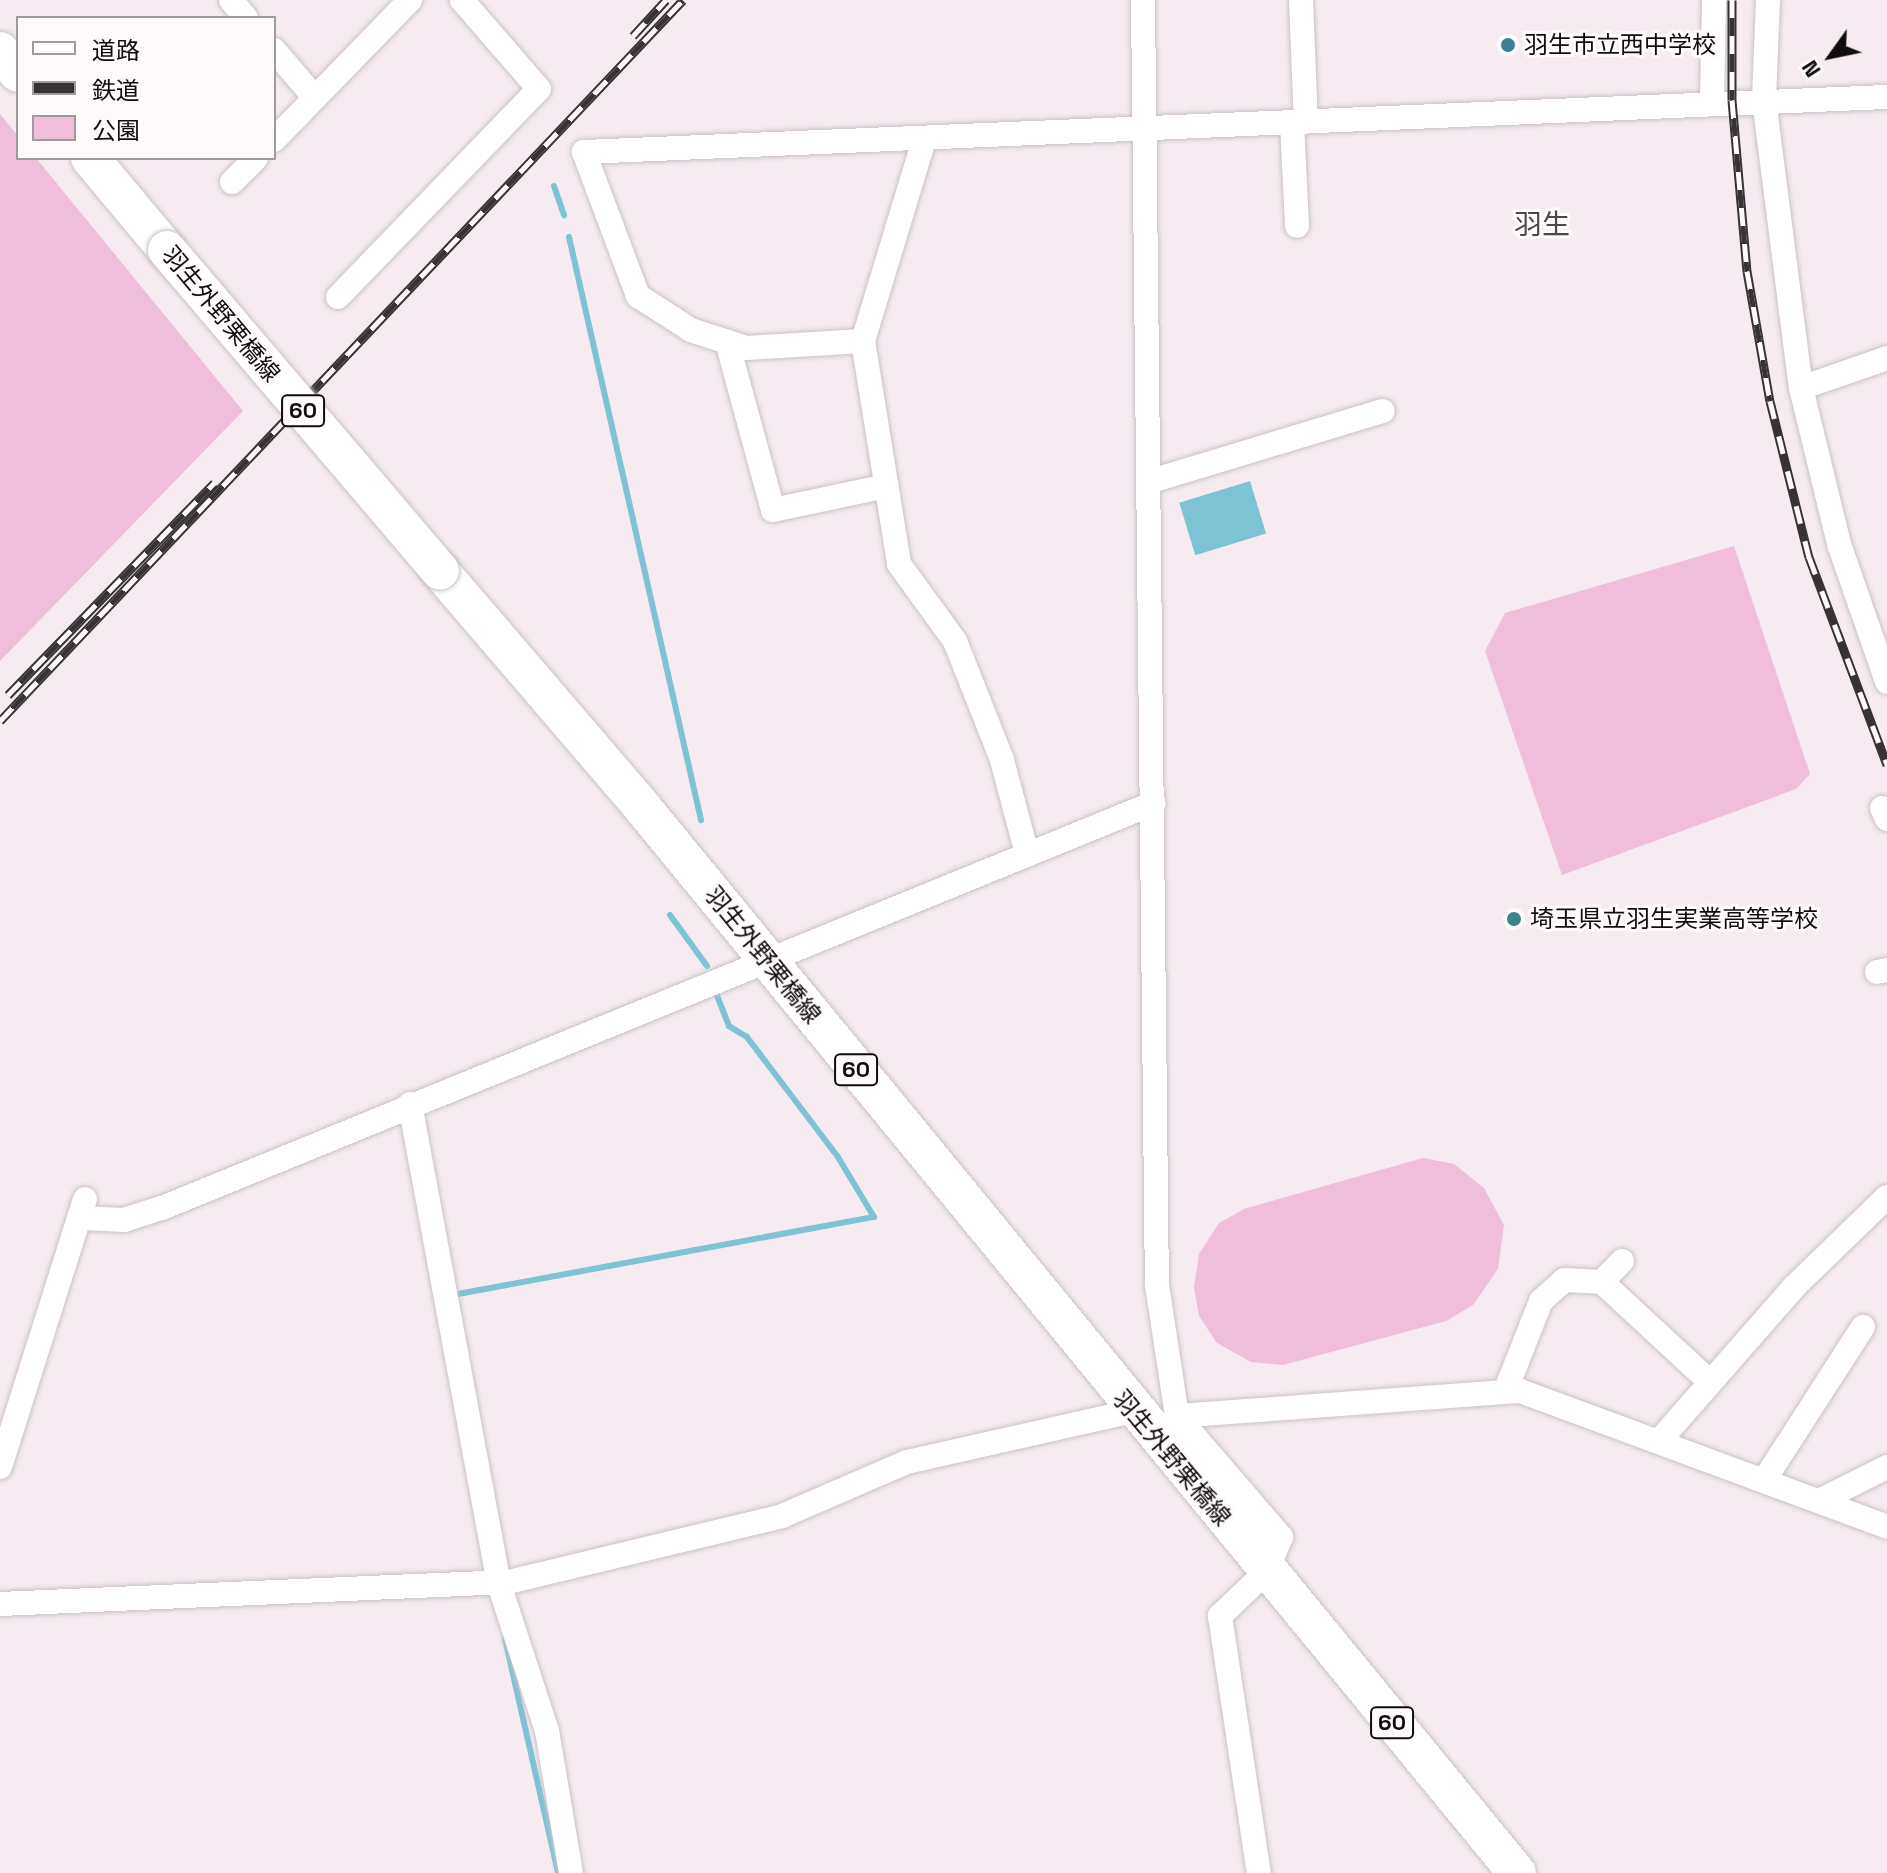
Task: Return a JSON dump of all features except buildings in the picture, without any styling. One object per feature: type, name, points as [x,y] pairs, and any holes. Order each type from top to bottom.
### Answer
[{"type":"main road","points":[[0,51],[16,71]]},
{"type":"main road","name":"羽生外野栗橋線","points":[[92,160],[766,959],[1133,1411],[1517,1873]]},
{"type":"street","points":[[231,0],[244,16]]},
{"type":"street","points":[[276,138],[410,0]]},
{"type":"street","points":[[338,297],[539,89],[462,0]]},
{"type":"street","points":[[1143,0],[1151,481],[1157,1285],[1177,1416],[1281,1537],[1266,1572],[1220,1616],[1259,1873]]},
{"type":"street","points":[[1297,226],[1301,0]]},
{"type":"street","points":[[1712,99],[1714,0]]},
{"type":"street","points":[[1768,0],[1764,100],[1801,388],[1839,544],[1887,682]]},
{"type":"street","points":[[276,52],[315,98]]},
{"type":"street","points":[[863,341],[746,348],[691,330],[638,296],[584,152],[1147,133],[1712,99],[1887,97]]},
{"type":"street","points":[[924,140],[863,341],[899,564],[955,641],[1002,760],[1027,854]]},
{"type":"street","points":[[232,182],[254,160]]},
{"type":"street","points":[[727,342],[773,510],[886,486]]},
{"type":"street","points":[[1801,388],[1886,359]]},
{"type":"street","points":[[1151,481],[1383,411]]},
{"type":"street","points":[[0,1467],[83,1208],[124,1220],[162,1208],[410,1104],[1154,803]]},
{"type":"street","points":[[410,1104],[498,1581],[547,1731],[571,1873]]},
{"type":"street","points":[[1661,1439],[1708,1380],[1887,1197]]},
{"type":"street","points":[[1602,1282],[1622,1261]]},
{"type":"street","points":[[1505,1392],[1541,1301],[1564,1280],[1602,1282],[1708,1380]]},
{"type":"street","points":[[1765,1479],[1863,1327]]},
{"type":"street","points":[[1177,1416],[1505,1392],[1661,1439],[1887,1527]]},
{"type":"street","points":[[0,1604],[498,1581],[782,1516],[907,1462],[1133,1411]]},
{"type":"street","points":[[1821,1500],[1887,1467]]},
{"type":"green space","points":[[0,114],[16,134],[16,160],[38,160],[243,411],[0,661]]},
{"type":"green space","points":[[1734,546],[1810,774],[1796,789],[1562,875],[1485,651],[1505,613]]},
{"type":"green space","points":[[1423,1158],[1454,1164],[1484,1188],[1504,1225],[1498,1269],[1473,1305],[1446,1321],[1283,1365],[1251,1362],[1217,1343],[1199,1316],[1194,1287],[1199,1254],[1219,1223],[1244,1209]]},
{"type":"water","points":[[1250,481],[1266,534],[1195,555],[1179,503]]},
{"type":"waterway","points":[[554,186],[564,215]]},
{"type":"waterway","points":[[569,237],[701,820]]},
{"type":"waterway","points":[[670,915],[707,966]]},
{"type":"waterway","points":[[458,1294],[874,1217],[838,1157],[747,1037],[729,1026],[714,988]]},
{"type":"waterway","points":[[505,1639],[558,1873]]},
{"type":"railway","points":[[633,36],[666,0]]},
{"type":"railway","points":[[0,721],[683,0]]},
{"type":"railway","points":[[1732,0],[1732,100],[1747,271],[1770,401],[1809,557],[1887,765]]},
{"type":"railway","points":[[8,695],[214,483]]},
{"type":"place","name":"羽生市立西中学校","points":[[1508,45]]},
{"type":"place","name":"埼玉県立羽生実業高等学校","points":[[1514,919]]},
{"type":"district","name":"羽生","points":[[1542,224]]}]
